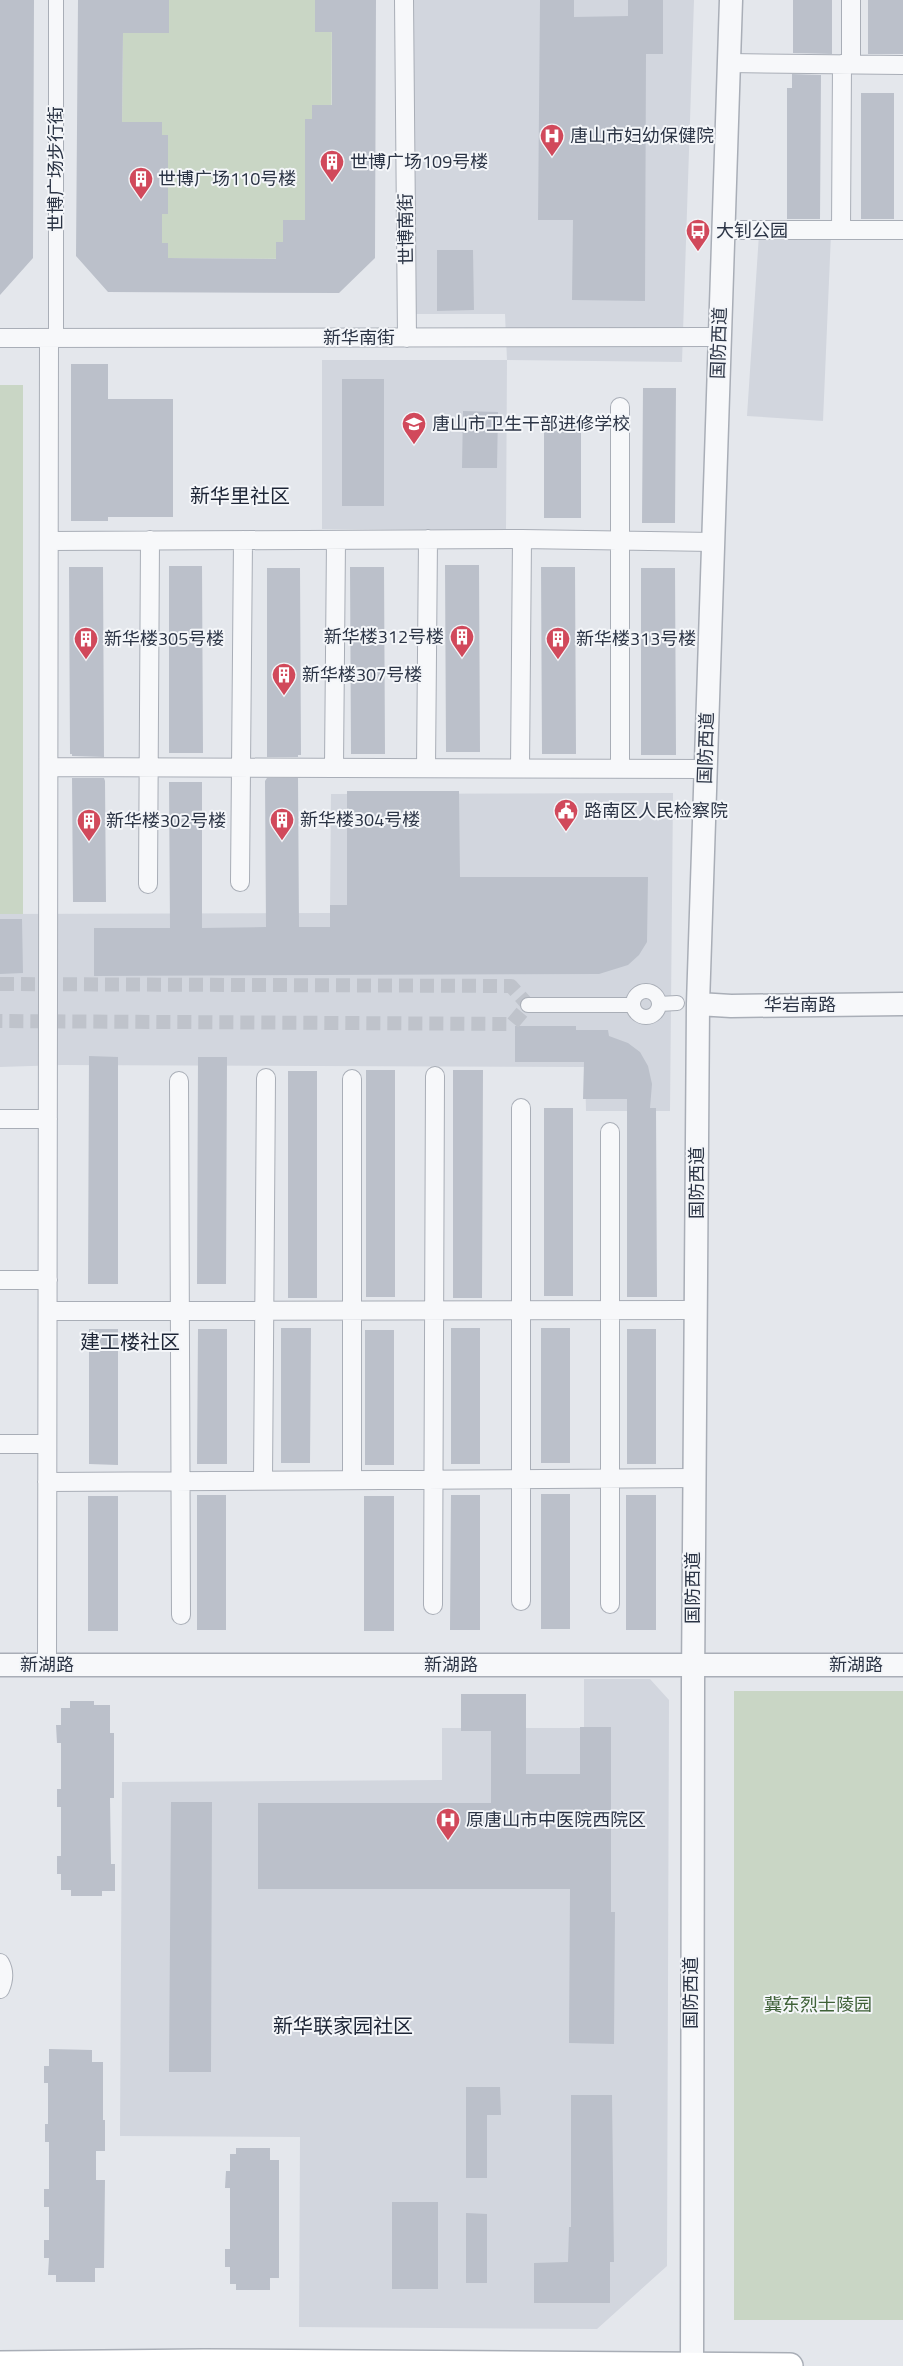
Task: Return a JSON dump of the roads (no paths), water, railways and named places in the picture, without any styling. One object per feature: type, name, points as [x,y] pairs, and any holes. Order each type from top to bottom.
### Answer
[{"type":"main road","points":[[0,2364],[204,2362],[790,2366]]},
{"type":"street","name":"世博广场步行街","points":[[52,338],[56,0]]},
{"type":"street","name":"世博南街","points":[[404,0],[407,338]]},
{"type":"street","name":"国防西道","points":[[692,2366],[693,1665],[696,1310],[687,1004],[705,769],[731,0]]},
{"type":"street","points":[[841,230],[846,64],[851,0]]},
{"type":"street","points":[[728,63],[903,65]]},
{"type":"street","points":[[722,230],[903,230]]},
{"type":"street","name":"新华南街","points":[[0,338],[719,337]]},
{"type":"street","points":[[47,1665],[48,767],[52,338]]},
{"type":"street","points":[[620,407],[620,769]]},
{"type":"street","points":[[49,541],[522,538],[713,542]]},
{"type":"street","points":[[520,768],[522,538]]},
{"type":"street","points":[[426,768],[428,539]]},
{"type":"street","points":[[148,884],[150,540]]},
{"type":"street","points":[[240,882],[242,540]]},
{"type":"street","points":[[334,767],[336,540]]},
{"type":"street","points":[[48,767],[705,769]]},
{"type":"street","points":[[646,990],[657,996],[660,1004],[653,1015],[644,1017],[637,1013],[633,1005],[635,996],[646,990]]},
{"type":"street","points":[[660,1004],[687,1004]]},
{"type":"street","name":"华岩南路","points":[[687,1004],[903,1004]]},
{"type":"street","points":[[528,1005],[633,1005]]},
{"type":"street","points":[[433,1605],[435,1076]]},
{"type":"street","points":[[263,1480],[266,1078]]},
{"type":"street","points":[[352,1079],[352,1480]]},
{"type":"street","points":[[179,1081],[181,1615]]},
{"type":"street","points":[[521,1108],[521,1600]]},
{"type":"street","points":[[0,1119],[48,1119]]},
{"type":"street","points":[[610,1132],[610,1604]]},
{"type":"street","points":[[0,1280],[48,1280]]},
{"type":"street","points":[[48,1311],[696,1310]]},
{"type":"street","points":[[0,1444],[47,1444]]},
{"type":"street","points":[[47,1482],[694,1478]]},
{"type":"street","name":"新湖路","points":[[0,1665],[903,1665]]},
{"type":"street","points":[[0,1963],[4,1972],[4,1980],[0,1989]]},
{"type":"tunnel","points":[[0,984],[511,986],[528,1005],[512,1024],[0,1021]]},
{"type":"place","name":"唐山市妇幼保健院","points":[[552,157]]},
{"type":"place","name":"世博广场109号楼","points":[[332,183]]},
{"type":"place","name":"世博广场110号楼","points":[[141,200]]},
{"type":"place","name":"大钊公园","points":[[698,252]]},
{"type":"place","name":"唐山市卫生干部进修学校","points":[[414,445]]},
{"type":"place","name":"新华楼312号楼","points":[[462,658]]},
{"type":"place","name":"新华楼305号楼","points":[[86,660]]},
{"type":"place","name":"新华楼313号楼","points":[[558,660]]},
{"type":"place","name":"新华楼307号楼","points":[[284,696]]},
{"type":"place","name":"路南区人民检察院","points":[[566,832]]},
{"type":"place","name":"新华楼304号楼","points":[[282,841]]},
{"type":"place","name":"新华楼302号楼","points":[[89,842]]},
{"type":"place","name":"原唐山市中医院西院区","points":[[448,1841]]},
{"type":"district","name":"新华里社区","points":[[240,496]]},
{"type":"district","name":"建工楼社区","points":[[130,1342]]},
{"type":"district","name":"新华联家园社区","points":[[343,2026]]},
{"type":"park label","name":"冀东烈士陵园","points":[[818,2005]]}]
